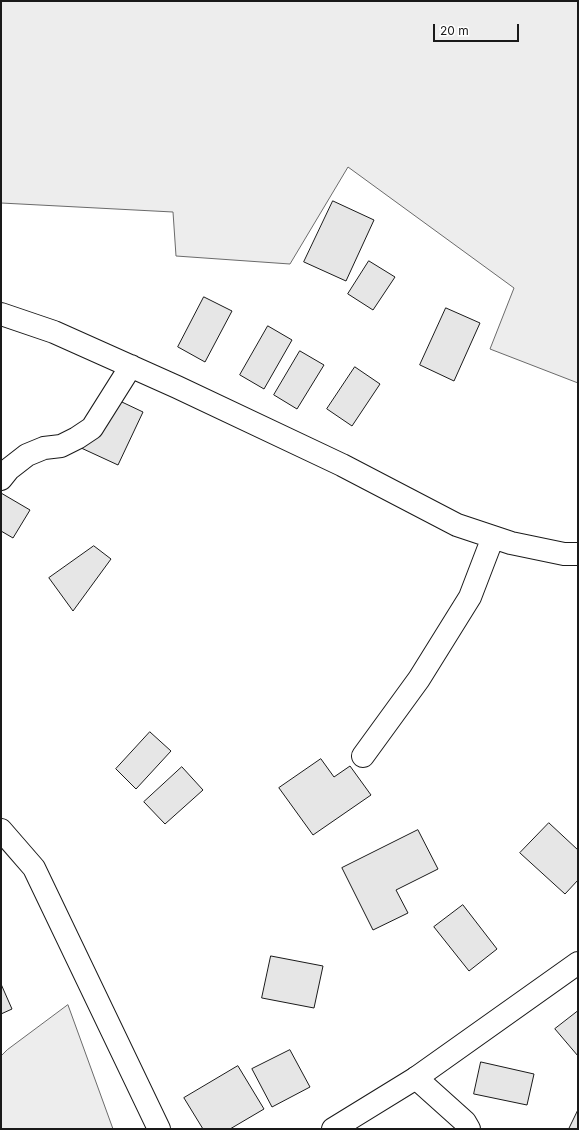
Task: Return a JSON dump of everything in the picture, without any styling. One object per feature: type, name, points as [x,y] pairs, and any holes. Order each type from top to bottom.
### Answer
[{"type":"street","points":[[1,314],[54,332],[131,366],[342,465],[456,525],[511,543],[556,552],[578,554]]},
{"type":"street","points":[[1,478],[9,468],[27,455],[44,448],[61,446],[92,428],[131,366]]},
{"type":"street","points":[[363,756],[419,679],[470,596],[494,537]]},
{"type":"street","points":[[1,830],[34,868],[158,1129]]},
{"type":"street","points":[[333,1129],[416,1078],[578,963]]},
{"type":"street","points":[[416,1078],[465,1122],[469,1129]]},
{"type":"shaded area","points":[[1,1],[578,1],[578,383],[490,349],[514,288],[348,167],[290,264],[176,256],[173,212],[1,203]]},
{"type":"shaded area","points":[[68,1005],[113,1129],[1,1129],[1,1056]]},
{"type":"building","points":[[333,201],[374,220],[346,281],[304,262]]},
{"type":"building","points":[[369,261],[395,277],[373,310],[348,294]]},
{"type":"building","points":[[204,297],[232,311],[205,362],[178,347]]},
{"type":"building","points":[[446,308],[480,323],[454,381],[420,365]]},
{"type":"building","points":[[268,326],[292,340],[264,389],[240,375]]},
{"type":"building","points":[[300,351],[324,365],[297,409],[274,395]]},
{"type":"building","points":[[355,367],[380,384],[352,426],[327,409]]},
{"type":"building","points":[[105,394],[143,412],[118,465],[79,447]]},
{"type":"building","points":[[1,493],[30,510],[13,538],[1,531]]},
{"type":"building","points":[[94,546],[111,559],[73,611],[49,578]]},
{"type":"building","points":[[150,732],[171,751],[136,789],[116,769]]},
{"type":"building","points":[[321,759],[334,777],[350,766],[371,795],[313,835],[279,788]]},
{"type":"building","points":[[182,767],[203,790],[165,824],[144,802]]},
{"type":"building","points":[[549,823],[578,850],[578,880],[565,894],[520,853]]},
{"type":"building","points":[[418,830],[438,869],[396,890],[408,913],[373,930],[342,868]]},
{"type":"building","points":[[463,905],[497,949],[469,971],[434,927]]},
{"type":"building","points":[[271,956],[323,966],[314,1008],[262,998]]},
{"type":"building","points":[[1,984],[12,1009],[1,1014]]},
{"type":"building","points":[[578,1011],[578,1056],[555,1029]]},
{"type":"building","points":[[290,1050],[310,1087],[272,1107],[252,1069]]},
{"type":"building","points":[[481,1062],[534,1074],[527,1105],[474,1094]]},
{"type":"building","points":[[238,1066],[264,1109],[230,1129],[203,1129],[184,1098]]},
{"type":"building","points":[[578,1110],[578,1129],[569,1129]]}]
